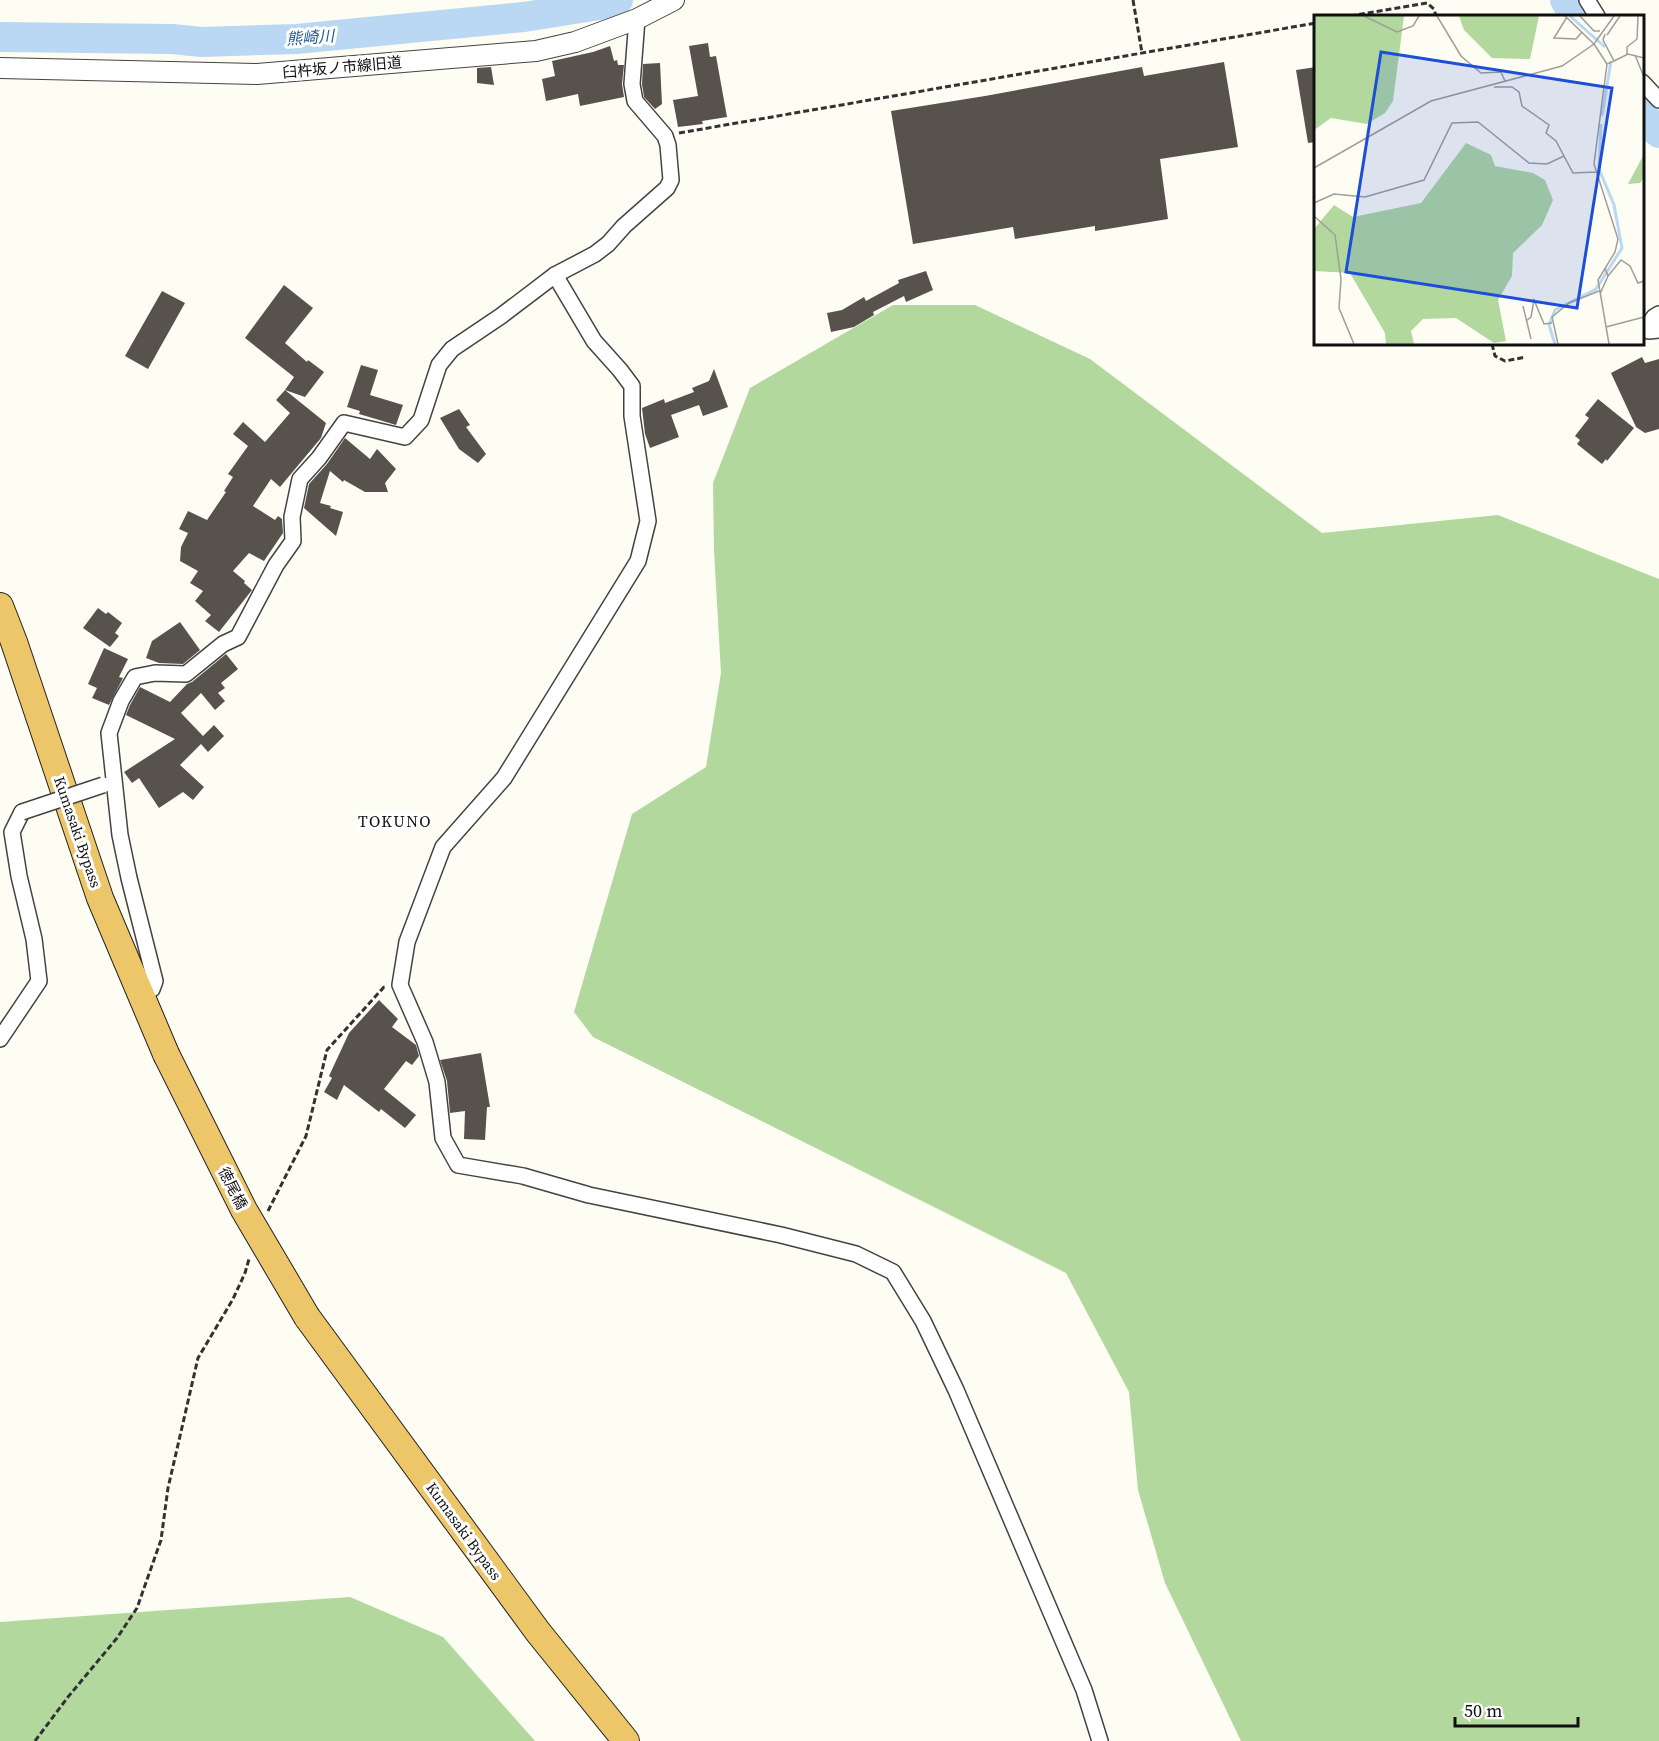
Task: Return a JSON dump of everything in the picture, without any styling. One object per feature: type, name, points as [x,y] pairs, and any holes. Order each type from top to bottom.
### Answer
[{"type":"highway","name":"Kumasaki Bypass","points":[[0,606],[100,898],[166,1054]]},
{"type":"highway","name":"徳尾橋","points":[[166,1054],[244,1210],[307,1317]]},
{"type":"highway","name":"Kumasaki Bypass","points":[[307,1317],[538,1632],[626,1741]]},
{"type":"street","name":"臼杵坂ノ市線旧道","points":[[0,68],[257,74],[536,51],[575,42],[637,19],[674,0]]},
{"type":"street","points":[[1587,0],[1596,15]]},
{"type":"street","points":[[141,996],[152,989],[155,981],[129,878],[109,784],[109,733],[121,701],[135,677],[155,673],[186,674],[223,644],[238,637],[276,565],[293,541],[292,517],[300,479],[319,458],[344,423],[405,437],[420,420],[439,365],[452,349],[555,275],[595,254],[667,188],[671,180],[665,136],[635,101],[632,84],[637,19]]},
{"type":"street","points":[[1644,84],[1659,100]]},
{"type":"street","points":[[555,275],[594,341],[632,386],[632,416],[648,521],[638,561],[504,778],[443,848],[407,942],[400,985],[425,1042],[437,1082],[443,1138],[458,1165],[523,1176],[588,1195],[781,1235],[856,1254],[893,1272],[924,1321],[956,1390],[1084,1690],[1100,1741]]},
{"type":"street","points":[[1659,314],[1654,317],[1646,329],[1649,332],[1659,330]]},
{"type":"street","points":[[0,1039],[39,981],[34,939],[19,876],[12,832],[22,812],[109,784]]},
{"type":"path","points":[[1133,0],[1142,53]]},
{"type":"path","points":[[1356,15],[1427,3],[1434,9],[1436,15]]},
{"type":"path","points":[[665,136],[1314,23]]},
{"type":"path","points":[[1492,345],[1495,356],[1505,361],[1526,357]]},
{"type":"path","points":[[267,1212],[306,1136],[327,1050],[384,987],[400,985]]},
{"type":"path","points":[[35,1741],[117,1638],[137,1608],[161,1540],[168,1488],[198,1358],[233,1299],[245,1274],[251,1251]]},
{"type":"green space","points":[[893,305],[975,305],[1090,359],[1322,533],[1498,515],[1659,579],[1659,1741],[1241,1741],[1165,1583],[1138,1490],[1129,1392],[1066,1273],[593,1037],[574,1012],[632,814],[706,767],[721,673],[714,550],[713,483],[750,388]]},
{"type":"green space","points":[[350,1597],[443,1637],[535,1741],[0,1741],[0,1622]]},
{"type":"building","points":[[708,43],[710,57],[716,56],[727,117],[702,121],[703,124],[678,127],[673,100],[698,96],[689,46]]},
{"type":"building","points":[[610,46],[614,61],[617,60],[618,65],[624,65],[622,84],[624,97],[580,106],[578,94],[546,101],[542,79],[555,76],[552,61]]},
{"type":"building","points":[[1224,62],[1238,147],[1160,159],[1168,219],[1095,231],[1095,226],[1015,239],[1013,227],[913,244],[891,111],[1142,67],[1144,76]]},
{"type":"building","points":[[660,63],[662,104],[655,109],[644,97],[643,64]]},
{"type":"building","points":[[491,67],[494,85],[477,83],[477,68]]},
{"type":"building","points":[[1314,67],[1314,142],[1308,143],[1296,70]]},
{"type":"building","points":[[926,271],[933,290],[906,302],[904,296],[873,312],[874,315],[854,327],[831,332],[827,313],[842,310],[864,297],[866,301],[899,283],[898,280]]},
{"type":"building","points":[[284,285],[313,308],[285,343],[307,362],[308,360],[324,372],[305,397],[285,390],[294,377],[245,338]]},
{"type":"building","points":[[162,291],[185,303],[148,369],[125,356]]},
{"type":"building","points":[[1642,357],[1645,363],[1659,359],[1659,429],[1645,433],[1636,427],[1611,373]]},
{"type":"building","points":[[361,365],[378,370],[370,395],[403,405],[396,425],[359,414],[360,411],[347,407]]},
{"type":"building","points":[[714,369],[728,407],[703,416],[699,405],[671,415],[679,437],[650,448],[645,434],[642,408],[664,399],[665,403],[694,392],[692,388],[709,381]]},
{"type":"building","points":[[285,390],[326,423],[321,438],[280,487],[271,479],[253,506],[275,520],[278,516],[282,519],[283,533],[264,561],[249,553],[233,571],[252,590],[219,632],[205,621],[211,615],[195,601],[203,591],[190,583],[198,571],[180,561],[181,547],[188,533],[179,529],[188,511],[207,520],[226,492],[224,491],[233,477],[228,474],[248,446],[233,434],[243,422],[265,442],[290,413],[276,400]]},
{"type":"building","points":[[1598,399],[1634,428],[1602,464],[1577,444],[1580,440],[1575,436],[1589,418],[1585,415]]},
{"type":"building","points":[[459,409],[470,425],[466,427],[486,454],[478,463],[459,449],[440,418]]},
{"type":"building","points":[[345,438],[370,459],[377,449],[396,469],[385,483],[388,492],[365,492],[344,480],[343,482],[330,471],[320,503],[343,512],[336,536],[304,508],[309,484],[327,464]]},
{"type":"building","points":[[98,608],[106,614],[108,612],[122,623],[115,633],[119,636],[110,647],[83,628]]},
{"type":"building","points":[[180,622],[200,650],[183,664],[159,663],[146,658],[152,641]]},
{"type":"building","points":[[104,648],[128,659],[119,677],[123,678],[109,705],[92,698],[97,688],[88,684]]},
{"type":"building","points":[[226,654],[238,669],[221,683],[225,688],[218,693],[225,701],[215,710],[201,693],[181,713],[203,736],[214,725],[224,736],[208,752],[201,744],[180,765],[204,787],[193,800],[183,792],[159,808],[139,778],[132,783],[124,772],[175,739],[126,715],[130,705],[140,687],[170,702],[187,684]]},
{"type":"building","points":[[379,1000],[398,1019],[392,1027],[416,1045],[419,1056],[412,1065],[406,1061],[384,1089],[416,1115],[405,1128],[381,1109],[379,1112],[344,1085],[337,1100],[324,1092],[332,1078],[329,1076],[349,1033]]},
{"type":"building","points":[[481,1053],[490,1107],[487,1107],[485,1140],[464,1139],[465,1111],[450,1113],[447,1081],[440,1060]]},
{"type":"waterway","name":"熊崎川","points":[[0,37],[172,39],[202,42],[296,39],[524,17],[606,4],[618,0]]},
{"type":"waterway","name":"熊崎川","points":[[1565,0],[1574,15]]},
{"type":"waterway","name":"熊崎川","points":[[1644,116],[1659,133]]},
{"type":"district","name":"TOKUNO","points":[[395,821]]}]
